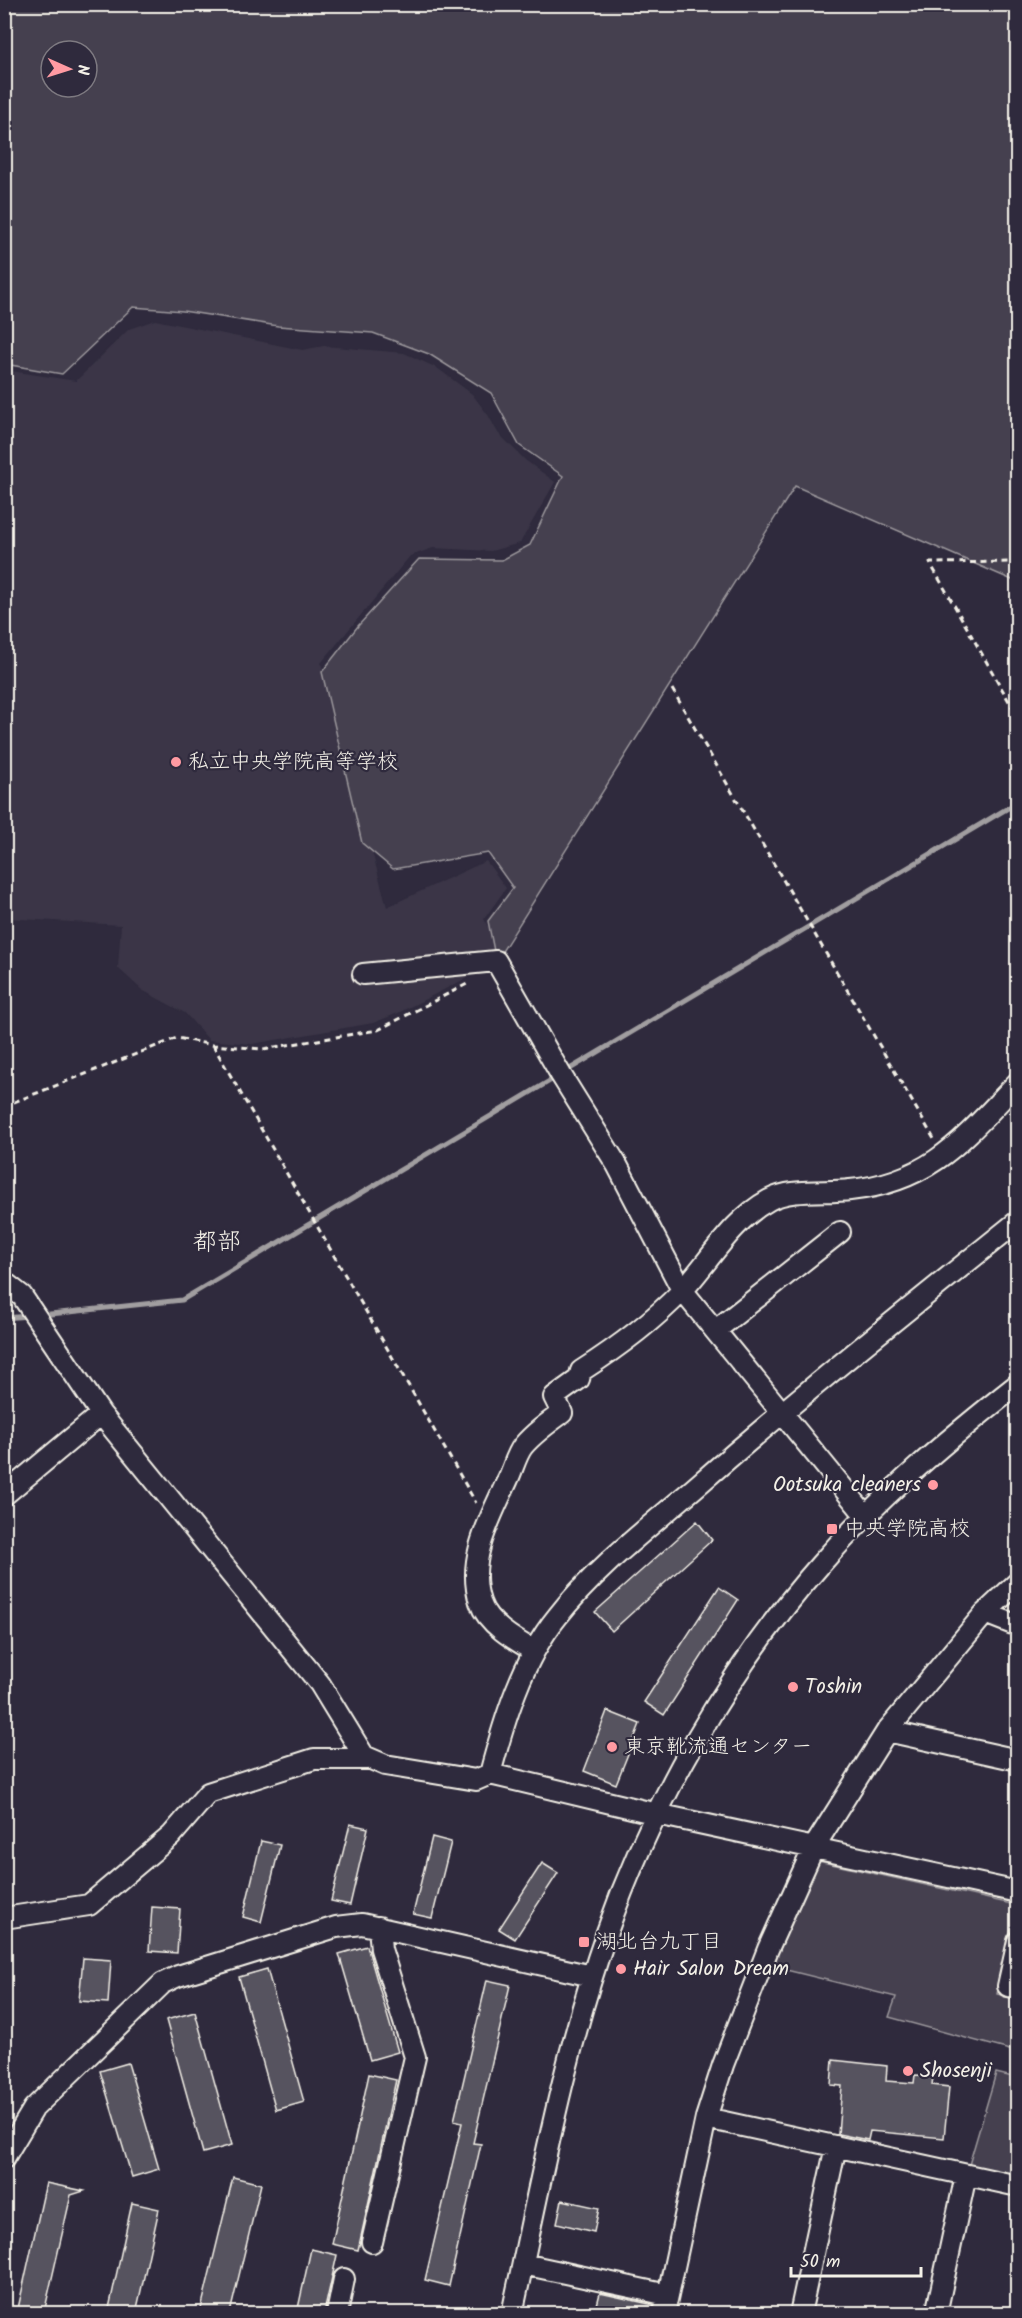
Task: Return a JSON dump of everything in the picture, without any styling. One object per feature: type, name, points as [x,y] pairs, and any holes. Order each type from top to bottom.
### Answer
[{"type":"street","points":[[363,974],[496,960],[561,1075],[617,1166],[682,1290],[866,1516]]},
{"type":"street","points":[[534,1651],[496,1624],[480,1604],[476,1576],[478,1551],[488,1522],[522,1447],[544,1425],[562,1413],[554,1397],[579,1379],[582,1371],[639,1329],[682,1290],[731,1233],[770,1199],[787,1194],[853,1190],[886,1184],[921,1171],[965,1139],[1017,1082]]},
{"type":"street","points":[[487,1775],[534,1651],[557,1616],[620,1552],[782,1411],[1017,1221]]},
{"type":"street","points":[[716,1330],[840,1232]]},
{"type":"street","points":[[4,1282],[22,1296],[101,1414],[320,1684],[354,1741],[368,1759]]},
{"type":"street","points":[[512,2313],[560,2095],[592,1976],[631,1870],[657,1814],[698,1738],[737,1676],[819,1566],[866,1516],[950,1438],[1017,1384]]},
{"type":"street","points":[[4,1496],[101,1414]]},
{"type":"street","points":[[523,2264],[666,2304],[706,2118],[723,2066],[768,1949],[814,1847],[887,1731],[985,1613],[1017,1582]]},
{"type":"street","points":[[985,1613],[1017,1626]]},
{"type":"street","points":[[887,1731],[1017,1760]]},
{"type":"street","points":[[4,1918],[88,1905],[171,1836],[208,1794],[314,1759],[368,1759],[385,1765],[476,1780],[487,1775],[1017,1892]]},
{"type":"street","points":[[4,2158],[34,2108],[170,1978],[336,1927],[362,1924],[592,1976]]},
{"type":"street","points":[[372,2242],[415,2057],[381,1949],[380,1928]]},
{"type":"street","points":[[1017,1941],[1008,1986],[1017,1988]]},
{"type":"street","points":[[706,2118],[1017,2186]]},
{"type":"street","points":[[800,2313],[836,2146]]},
{"type":"street","points":[[936,2313],[966,2175]]},
{"type":"street","points":[[337,2313],[344,2279]]},
{"type":"path","points":[[1017,561],[930,563],[1017,717]]},
{"type":"path","points":[[672,689],[944,1156]]},
{"type":"path","points":[[4,1106],[177,1038],[213,1045],[263,1049],[378,1030],[469,982]]},
{"type":"path","points":[[213,1045],[488,1522]]},
{"type":"shaded area","points":[[4,5],[1017,5],[1017,582],[795,486],[496,961],[488,921],[513,888],[488,853],[393,869],[362,843],[322,672],[358,626],[419,559],[502,560],[530,545],[563,476],[519,445],[491,393],[429,354],[373,333],[278,326],[183,311],[133,307],[62,374],[5,364]]},
{"type":"shaded area","name":"私立中央学院高等学校","points":[[155,320],[302,350],[324,346],[404,353],[437,368],[472,394],[498,433],[525,460],[555,482],[520,543],[491,551],[433,548],[410,556],[321,663],[387,907],[486,861],[506,888],[484,919],[504,959],[398,1013],[373,1023],[252,1044],[209,1040],[185,1013],[142,990],[118,968],[121,925],[5,918],[4,370],[76,381],[129,329]]},
{"type":"shaded area","points":[[818,1861],[1016,1905],[997,1994],[1017,1999],[1017,2052],[889,2017],[896,1997],[770,1966]]},
{"type":"shaded area","points":[[996,2073],[1017,2078],[1017,2186],[966,2175]]},
{"type":"building","points":[[697,1521],[712,1540],[612,1631],[595,1612]]},
{"type":"building","points":[[719,1587],[738,1600],[664,1715],[644,1702]]},
{"type":"building","name":"東京靴流通センター","points":[[607,1711],[640,1724],[616,1784],[584,1771]]},
{"type":"building","points":[[350,1824],[368,1828],[350,1905],[331,1901]]},
{"type":"building","points":[[432,1837],[451,1842],[432,1918],[413,1914]]},
{"type":"building","points":[[261,1841],[280,1845],[261,1922],[243,1917]]},
{"type":"building","points":[[542,1863],[558,1873],[515,1939],[499,1929]]},
{"type":"building","points":[[152,1907],[180,1909],[177,1953],[149,1951]]},
{"type":"building","points":[[367,1946],[398,2052],[370,2060],[339,1954]]},
{"type":"building","points":[[83,1958],[111,1960],[108,2003],[79,2001]]},
{"type":"building","points":[[267,1969],[304,2102],[276,2110],[239,1977]]},
{"type":"building","points":[[487,1980],[510,1985],[473,2143],[481,2144],[449,2286],[425,2280],[462,2123],[454,2121]]},
{"type":"building","points":[[195,2012],[232,2145],[203,2153],[166,2020]]},
{"type":"building","points":[[833,2060],[887,2066],[886,2081],[914,2083],[915,2075],[933,2076],[932,2085],[949,2087],[944,2138],[870,2131],[868,2140],[838,2134],[842,2086],[831,2085]]},
{"type":"building","points":[[128,2063],[159,2169],[132,2177],[100,2071]]},
{"type":"building","points":[[369,2074],[396,2080],[358,2250],[332,2244]]},
{"type":"building","points":[[233,2177],[261,2184],[230,2313],[200,2313]]},
{"type":"building","points":[[46,2183],[84,2191],[71,2195],[44,2313],[17,2313]]},
{"type":"building","points":[[562,2200],[599,2208],[594,2232],[557,2223]]},
{"type":"building","points":[[132,2203],[159,2209],[136,2313],[108,2313]]},
{"type":"building","points":[[311,2249],[337,2255],[324,2313],[297,2313]]},
{"type":"building","points":[[600,2293],[654,2305],[652,2313],[595,2313]]},
{"type":"waterway","points":[[41,1315],[182,1300],[1018,802]]},
{"type":"waterway","points":[[4,1318],[29,1316]]},
{"type":"place","name":"私立中央学院高等学校","points":[[176,762]]},
{"type":"place","name":"Ootsuka cleaners","points":[[933,1485]]},
{"type":"place","name":"中央学院高校","points":[[832,1529]]},
{"type":"place","name":"Toshin","points":[[793,1687]]},
{"type":"place","name":"東京靴流通センター","points":[[612,1747]]},
{"type":"place","name":"湖北台九丁目","points":[[584,1942]]},
{"type":"place","name":"Hair Salon Dream","points":[[621,1969]]},
{"type":"place","name":"Shosenji","points":[[908,2071]]},
{"type":"district","name":"都部","points":[[217,1242]]}]
